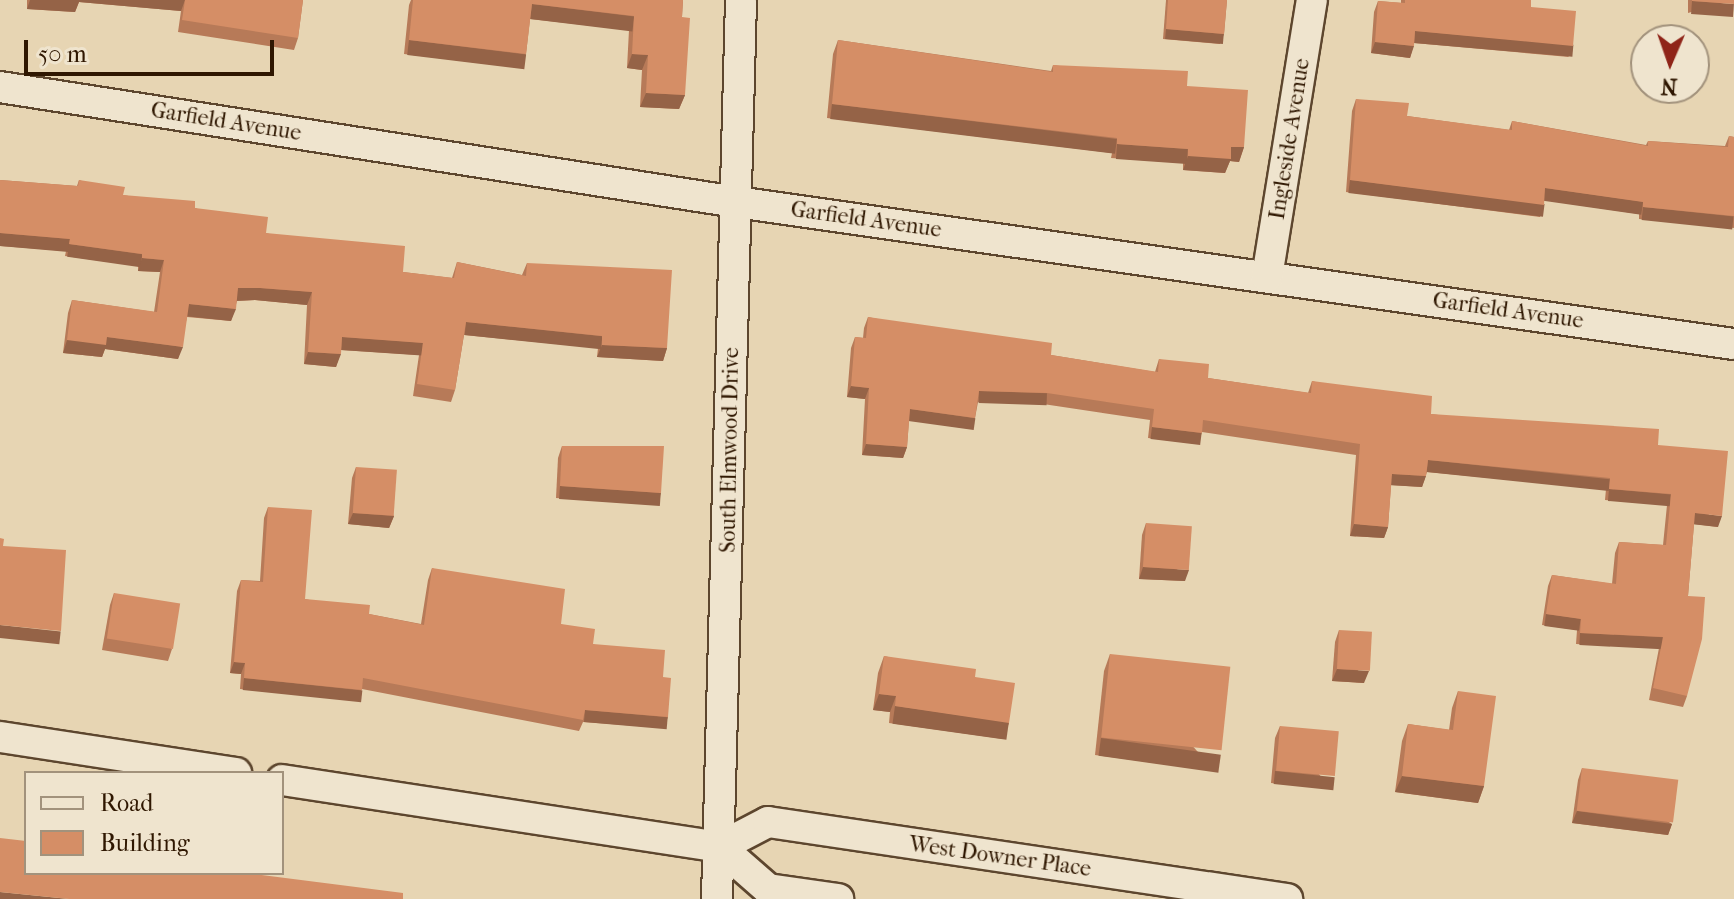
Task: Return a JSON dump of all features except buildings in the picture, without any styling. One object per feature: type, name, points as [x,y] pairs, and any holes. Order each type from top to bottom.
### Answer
[{"type":"street","name":"South Elmwood Drive","points":[[717,899],[741,0]]},
{"type":"street","name":"Ingleside Avenue","points":[[1267,277],[1312,0]]},
{"type":"street","name":"Garfield Avenue","points":[[0,87],[736,202],[1734,344]]},
{"type":"street","points":[[0,737],[223,771]]},
{"type":"street","points":[[284,780],[720,847],[768,889],[838,899]]},
{"type":"street","name":"West Downer Place","points":[[720,847],[768,822],[1287,899]]}]
